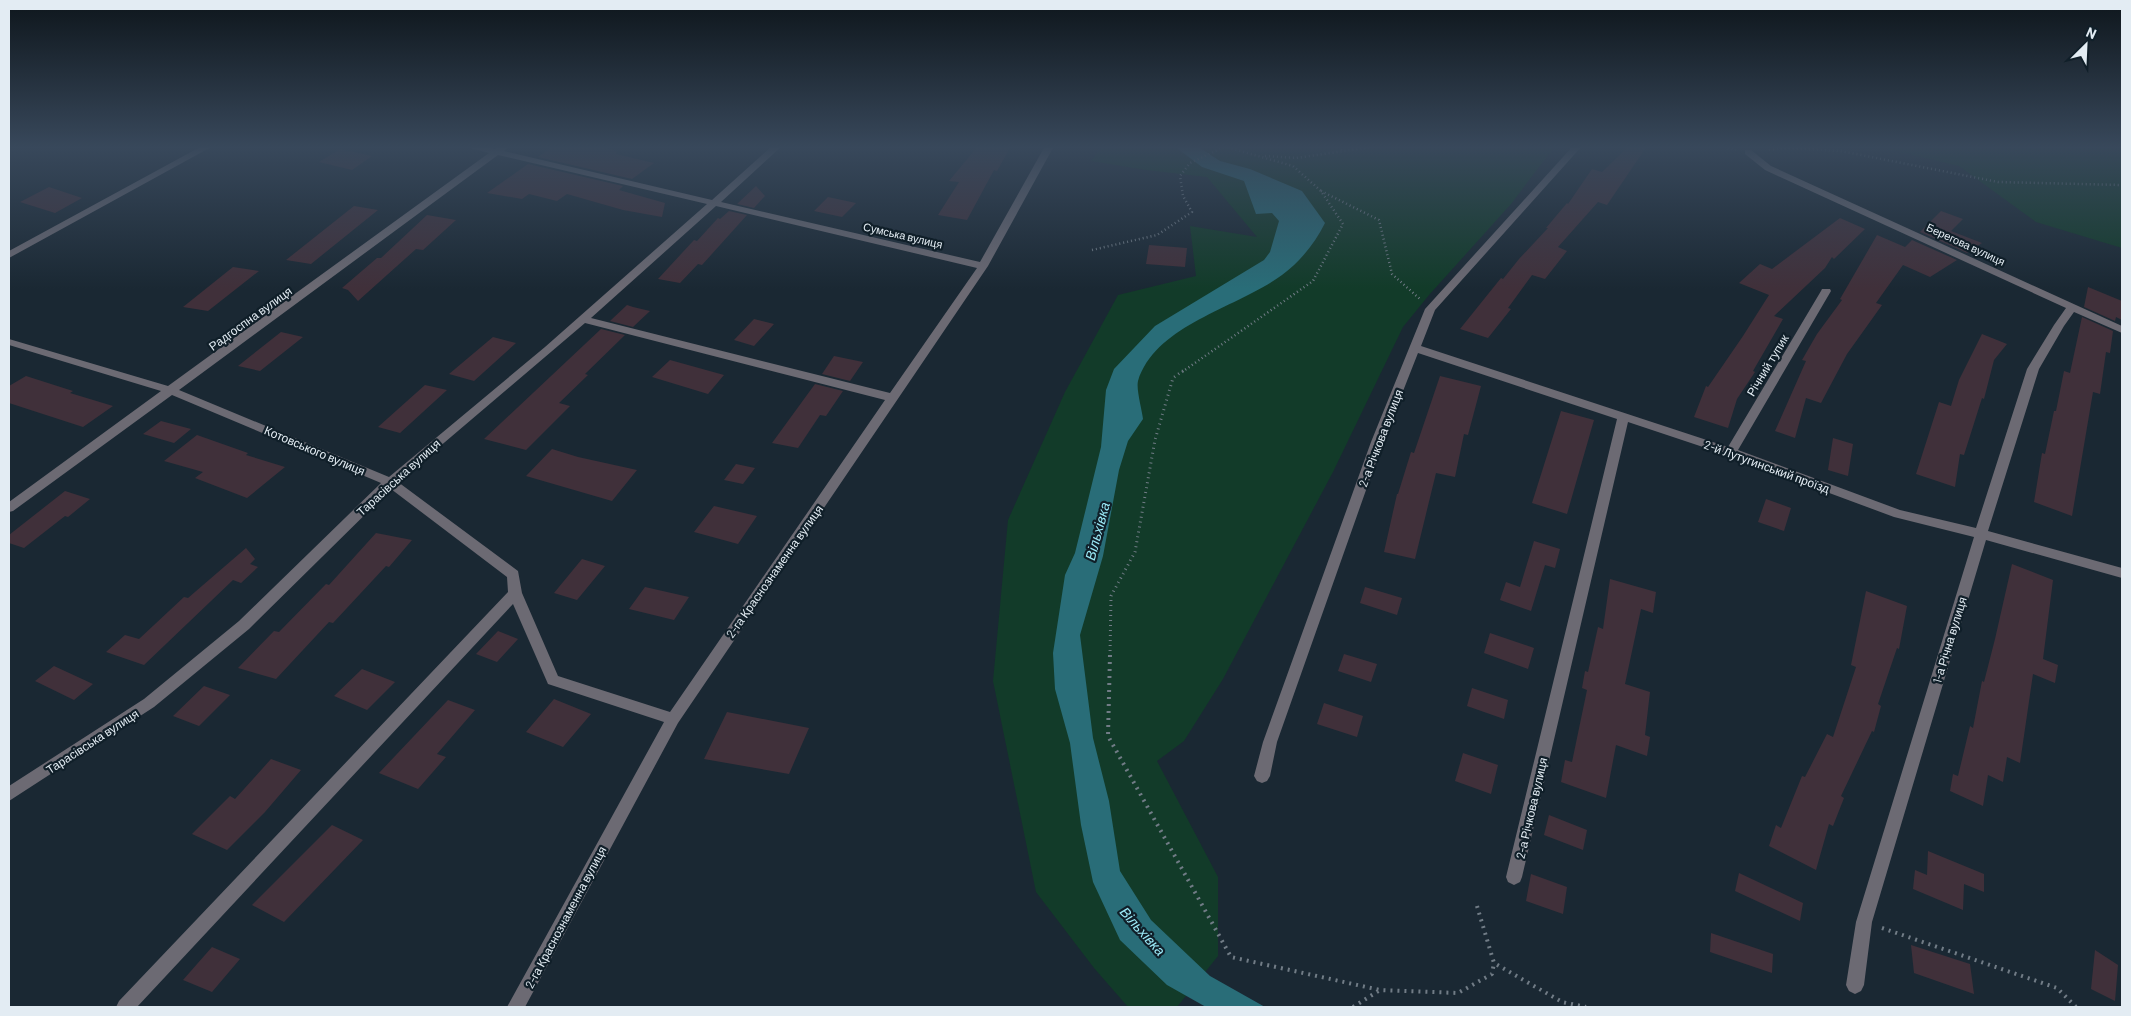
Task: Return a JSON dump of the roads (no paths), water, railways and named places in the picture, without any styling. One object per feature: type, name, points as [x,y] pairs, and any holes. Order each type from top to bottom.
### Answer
[{"type":"street","points":[[9,255],[122,193]]},
{"type":"street","name":"Радгоспна вулиця","points":[[9,508],[441,193]]},
{"type":"street","name":"Сумська вулиця","points":[[677,193],[983,266]]},
{"type":"street","name":"Тарасівська вулиця","points":[[9,794],[150,703],[244,625],[390,482],[584,319],[726,193]]},
{"type":"street","name":"2-га Краснознаменна вулиця","points":[[516,1007],[673,719],[983,266],[1024,193]]},
{"type":"street","name":"2-а Річкова вулиця","points":[[1262,776],[1270,742],[1286,695],[1377,442],[1430,308],[1535,193]]},
{"type":"street","name":"Берегова вулиця","points":[[1824,193],[2122,330]]},
{"type":"street","name":"Річний тупик","points":[[1731,452],[1826,292]]},
{"type":"street","name":"1-а Річна вулиця","points":[[1855,985],[1864,922],[1981,534],[2033,369],[2059,325],[2073,307]]},
{"type":"street","points":[[584,319],[893,398]]},
{"type":"street","name":"Котовського вулиця","points":[[9,342],[172,391],[390,482],[513,574],[515,593],[553,680],[673,719]]},
{"type":"street","name":"2-й Лутугинський проїзд","points":[[1415,348],[1731,452],[1898,514],[1981,534],[2122,573]]},
{"type":"street","name":"2-а Річкова вулиця","points":[[1514,877],[1624,418]]},
{"type":"street","points":[[125,1007],[515,593]]},
{"type":"water","name":"Вільхівка","points":[[1249,193],[1304,193],[1325,223],[1317,238],[1289,270],[1264,287],[1180,331],[1162,345],[1148,361],[1138,381],[1138,394],[1143,419],[1128,441],[1119,470],[1103,556],[1080,635],[1093,738],[1109,801],[1120,871],[1151,920],[1210,976],[1265,1007],[1206,1007],[1167,985],[1120,940],[1093,882],[1081,825],[1070,743],[1055,689],[1053,653],[1065,575],[1075,553],[1101,447],[1106,390],[1114,369],[1155,326],[1264,260],[1270,252],[1279,221],[1272,213],[1256,214]]}]
